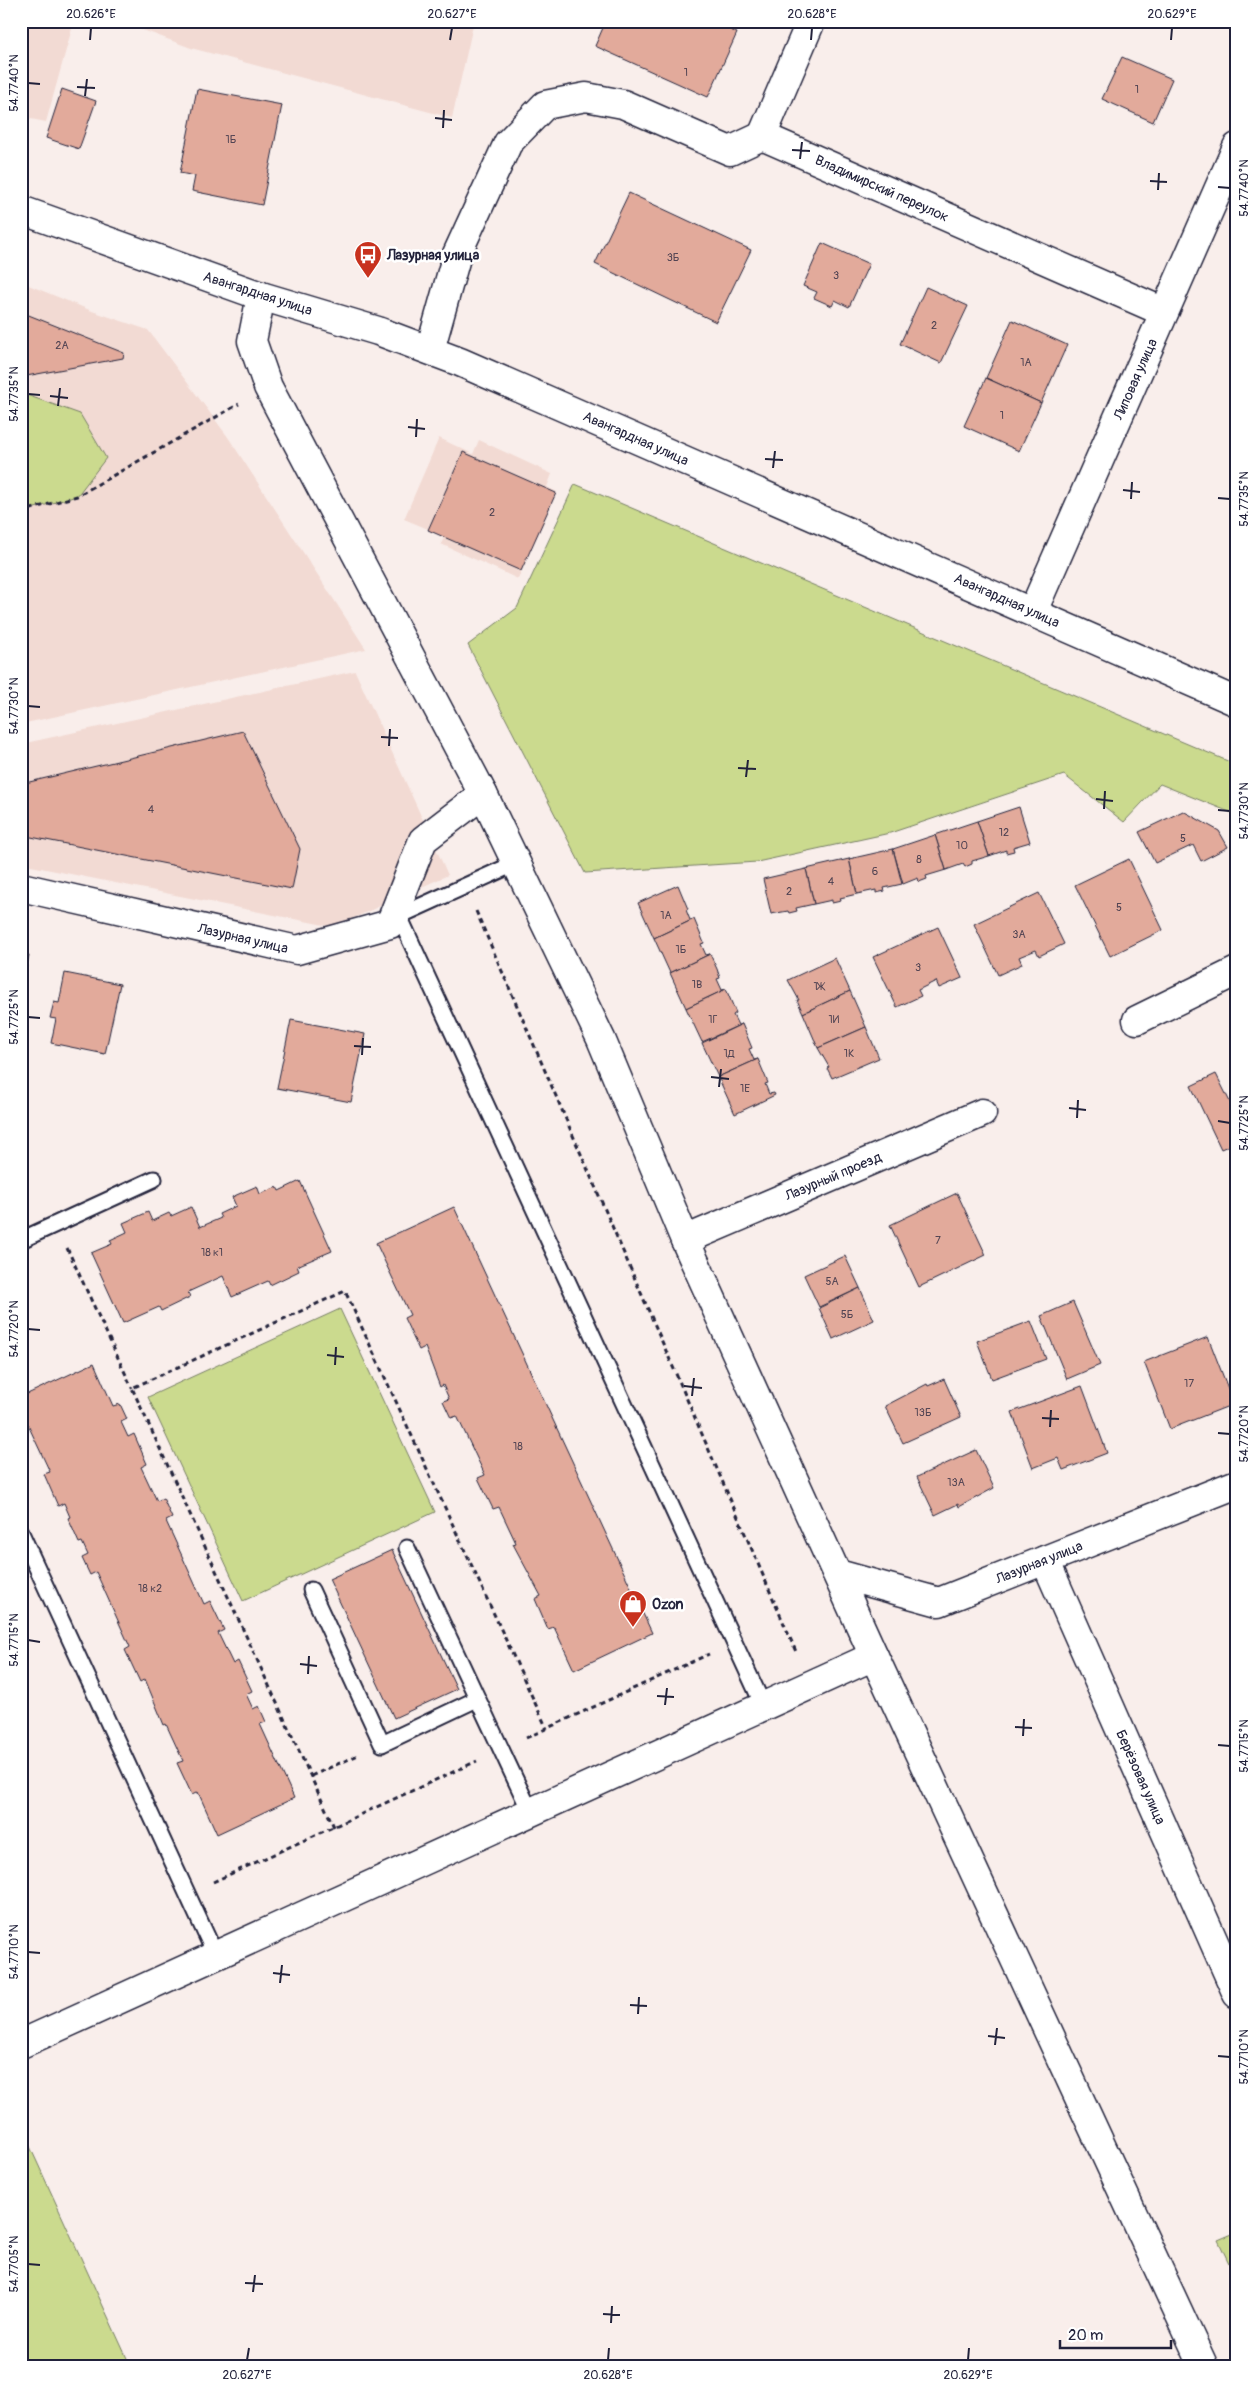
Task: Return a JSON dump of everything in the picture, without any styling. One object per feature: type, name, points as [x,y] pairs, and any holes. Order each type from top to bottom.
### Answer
[{"type":"street","points":[[430,350],[457,254],[508,143],[545,105],[586,97],[623,104],[730,151],[762,136],[810,21]]},
{"type":"street","name":"Владимирский переулок","points":[[762,136],[1164,312]]},
{"type":"street","name":"Липовая улица","points":[[1033,611],[1237,147]]},
{"type":"street","name":"Авангардная улица","points":[[21,210],[261,296],[378,331],[430,350],[1033,611],[1237,702]]},
{"type":"street","points":[[261,296],[252,341],[268,387],[482,794],[601,1039],[685,1240],[874,1656],[1204,2367]]},
{"type":"street","name":"Лазурная улица","points":[[21,887],[297,950],[390,924],[423,840],[482,794]]},
{"type":"street","points":[[1137,1020],[1237,971]]},
{"type":"street","name":"Лазурный проезд","points":[[685,1240],[982,1113]]},
{"type":"street","name":"Лазурная улица","points":[[838,1574],[939,1602],[1237,1484]]},
{"type":"street","name":"Берёзовая улица","points":[[1045,1560],[1237,1994]]},
{"type":"street","points":[[21,2044],[215,1954],[874,1656]]},
{"type":"lane","points":[[516,863],[399,916],[763,1705]]},
{"type":"lane","points":[[21,1240],[154,1178]]},
{"type":"lane","points":[[21,1533],[215,1954]]},
{"type":"lane","points":[[408,1548],[530,1812]]},
{"type":"lane","points":[[310,1590],[382,1744],[478,1699]]},
{"type":"path","points":[[21,512],[77,496],[268,387]]},
{"type":"path","points":[[465,886],[811,1684]]},
{"type":"path","points":[[56,1224],[334,1827]]},
{"type":"path","points":[[132,1388],[345,1291],[547,1729]]},
{"type":"path","points":[[187,1894],[735,1642]]},
{"type":"path","points":[[311,1776],[382,1744]]},
{"type":"shaded area","points":[[21,21],[74,21],[46,122],[21,117]]},
{"type":"shaded area","points":[[119,21],[474,21],[452,118],[191,48]]},
{"type":"shaded area","points":[[21,282],[92,311],[148,330],[228,437],[366,649],[21,724]]},
{"type":"shaded area","points":[[439,438],[473,454],[479,440],[552,474],[547,487],[557,492],[518,579],[441,544],[445,536],[404,519]]},
{"type":"shaded area","points":[[355,671],[448,875],[334,927],[21,864],[21,744]]},
{"type":"green space","points":[[21,393],[80,414],[106,458],[77,496],[21,512]]},
{"type":"green space","points":[[575,484],[1237,765],[1237,815],[1160,784],[1124,822],[1064,775],[890,833],[757,862],[585,873],[468,645],[517,608]]},
{"type":"green space","points":[[340,1309],[435,1512],[243,1601],[148,1397]]},
{"type":"green space","points":[[26,2138],[131,2367],[21,2367],[21,2140]]},
{"type":"green space","points":[[1237,2232],[1237,2280],[1218,2240]]},
{"type":"building","points":[[606,21],[712,21],[737,33],[708,97],[595,46]]},
{"type":"building","points":[[1122,57],[1172,79],[1153,122],[1102,99]]},
{"type":"building","points":[[62,89],[96,101],[79,149],[46,138]]},
{"type":"building","points":[[197,89],[282,105],[262,205],[192,191],[195,176],[180,173]]},
{"type":"building","points":[[629,193],[751,250],[716,322],[595,264]]},
{"type":"building","points":[[822,243],[869,264],[849,307],[835,300],[832,306],[814,298],[817,292],[803,286]]},
{"type":"building","points":[[926,287],[968,306],[941,363],[900,344]]},
{"type":"building","points":[[21,312],[124,353],[123,358],[21,377]]},
{"type":"building","points":[[1012,320],[1067,345],[1041,403],[986,378]]},
{"type":"building","points":[[986,378],[1041,403],[1019,451],[964,426]]},
{"type":"building","points":[[463,452],[556,493],[521,571],[428,530]]},
{"type":"building","points":[[243,731],[300,849],[292,889],[21,835],[21,784]]},
{"type":"building","points":[[1019,807],[1030,842],[1013,847],[1014,851],[1006,853],[1006,850],[989,856],[977,821]]},
{"type":"building","points":[[1183,811],[1219,831],[1228,847],[1201,861],[1193,845],[1155,863],[1139,832]]},
{"type":"building","points":[[977,821],[989,856],[972,861],[972,864],[965,867],[963,864],[946,870],[935,835]]},
{"type":"building","points":[[935,835],[946,870],[926,876],[927,879],[919,882],[918,878],[903,884],[893,849]]},
{"type":"building","points":[[893,849],[902,884],[884,888],[885,891],[876,893],[876,890],[857,894],[849,859]]},
{"type":"building","points":[[849,859],[857,894],[840,898],[841,901],[832,903],[832,900],[814,904],[806,869]]},
{"type":"building","points":[[1129,859],[1163,930],[1110,956],[1075,885]]},
{"type":"building","points":[[806,869],[814,904],[796,908],[797,911],[789,913],[788,911],[771,914],[763,879]]},
{"type":"building","points":[[678,885],[688,909],[686,910],[690,920],[694,919],[654,938],[638,903]]},
{"type":"building","points":[[1039,893],[1064,944],[1039,956],[1036,950],[1019,957],[1022,964],[998,975],[974,924]]},
{"type":"building","points":[[694,919],[704,943],[701,944],[706,955],[710,954],[670,973],[654,938]]},
{"type":"building","points":[[938,927],[962,978],[939,988],[936,981],[918,990],[921,996],[897,1007],[873,957]]},
{"type":"building","points":[[21,953],[29,955],[21,994]]},
{"type":"building","points":[[710,954],[720,978],[717,979],[722,990],[726,989],[686,1008],[670,973]]},
{"type":"building","points":[[835,958],[850,991],[803,1013],[797,1000],[799,1000],[788,980]]},
{"type":"building","points":[[65,973],[120,984],[105,1054],[51,1043],[56,1019],[50,1018],[54,1002],[59,1003]]},
{"type":"building","points":[[726,989],[736,1013],[733,1015],[738,1025],[742,1024],[702,1042],[686,1008]]},
{"type":"building","points":[[850,991],[866,1027],[818,1048],[803,1013]]},
{"type":"building","points":[[291,1020],[365,1034],[351,1102],[277,1088]]},
{"type":"building","points":[[742,1024],[752,1048],[749,1049],[754,1060],[758,1059],[718,1077],[702,1043]]},
{"type":"building","points":[[866,1027],[879,1058],[832,1078],[827,1068],[829,1067],[818,1048]]},
{"type":"building","points":[[758,1059],[768,1083],[765,1084],[769,1094],[774,1093],[775,1095],[735,1114],[718,1077]]},
{"type":"building","points":[[1216,1074],[1231,1104],[1237,1102],[1237,1142],[1221,1149],[1191,1086]]},
{"type":"building","points":[[300,1181],[332,1251],[297,1266],[299,1271],[270,1285],[268,1281],[232,1297],[223,1276],[188,1292],[190,1297],[161,1311],[159,1307],[123,1323],[91,1253],[112,1244],[110,1240],[127,1232],[123,1223],[148,1212],[152,1221],[169,1213],[171,1216],[191,1207],[200,1227],[221,1218],[219,1214],[236,1206],[232,1197],[257,1186],[260,1194],[277,1187],[279,1191]]},
{"type":"building","points":[[957,1193],[986,1255],[919,1287],[890,1225]]},
{"type":"building","points":[[454,1207],[652,1633],[574,1670],[554,1627],[548,1629],[535,1599],[541,1596],[513,1544],[516,1543],[499,1507],[493,1509],[478,1478],[485,1475],[457,1416],[451,1418],[443,1401],[449,1399],[443,1385],[440,1387],[425,1347],[419,1350],[404,1318],[410,1315],[376,1243]]},
{"type":"building","points":[[845,1256],[860,1288],[819,1307],[804,1275]]},
{"type":"building","points":[[860,1288],[874,1320],[833,1339],[819,1308]]},
{"type":"building","points":[[1073,1302],[1100,1365],[1067,1379],[1041,1316]]},
{"type":"building","points":[[1031,1321],[1046,1359],[992,1379],[977,1341]]},
{"type":"building","points":[[1208,1337],[1234,1404],[1170,1429],[1144,1362]]},
{"type":"building","points":[[94,1363],[113,1406],[120,1404],[127,1419],[121,1422],[128,1437],[134,1434],[147,1464],[141,1467],[157,1501],[163,1498],[172,1518],[166,1521],[204,1604],[210,1601],[224,1630],[218,1633],[233,1664],[238,1661],[252,1691],[246,1694],[253,1709],[259,1706],[266,1722],[260,1724],[294,1798],[217,1834],[198,1792],[192,1795],[177,1763],[183,1761],[166,1724],[164,1725],[145,1679],[140,1682],[125,1650],[130,1647],[96,1572],[90,1575],[82,1558],[88,1555],[82,1542],[79,1543],[68,1518],[70,1517],[64,1503],[58,1506],[44,1474],[50,1472],[21,1410],[21,1397]]},
{"type":"building","points":[[944,1379],[961,1417],[903,1443],[885,1406],[927,1384],[928,1386]]},
{"type":"building","points":[[1082,1386],[1107,1453],[1063,1470],[1058,1458],[1033,1468],[1012,1412]]},
{"type":"building","points":[[976,1450],[994,1488],[959,1507],[958,1504],[935,1515],[917,1477]]},
{"type":"building","points":[[392,1550],[457,1689],[394,1718],[329,1579]]},
{"type":"place","name":"Лазурная улица","points":[[368,279]]},
{"type":"place","name":"Ozon","points":[[633,1628]]}]
